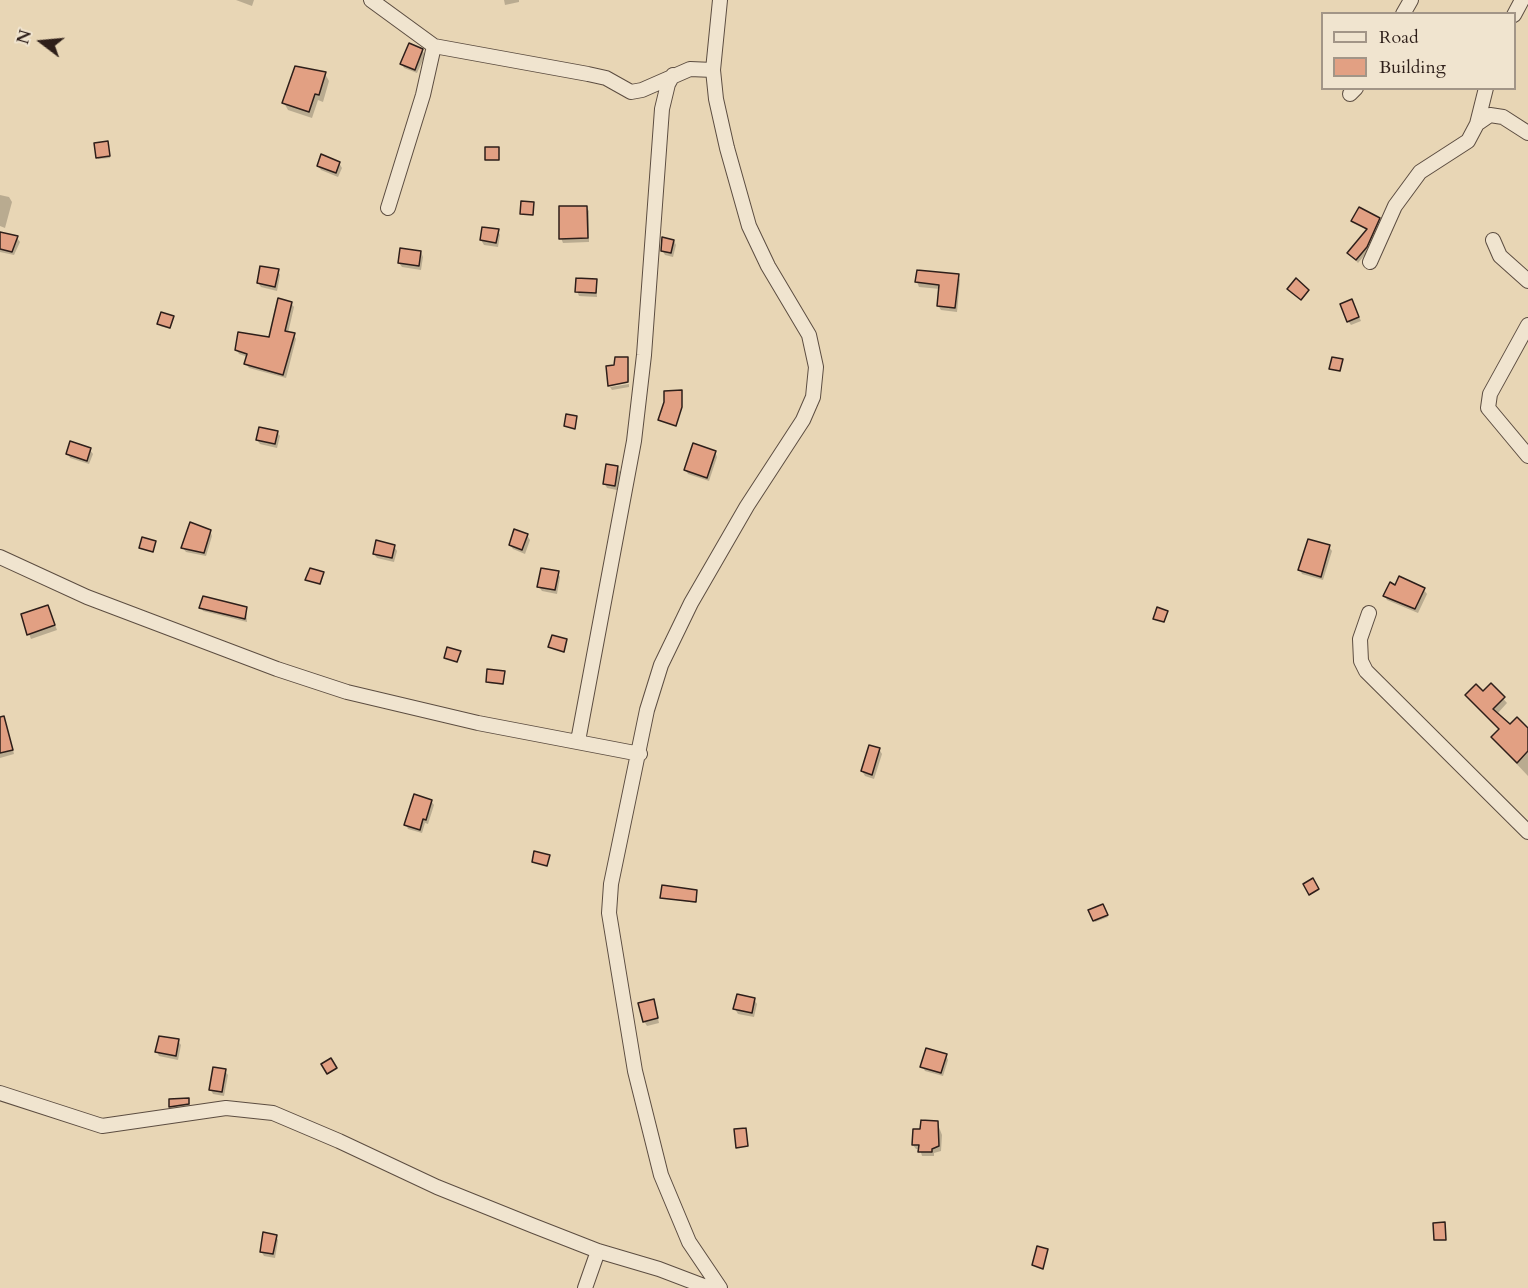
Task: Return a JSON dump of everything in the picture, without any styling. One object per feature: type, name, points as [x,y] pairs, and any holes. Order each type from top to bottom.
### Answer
[{"type":"street","points":[[371,0],[434,46],[606,78],[631,92],[642,90],[690,69],[713,70]]},
{"type":"street","points":[[720,0],[713,70],[723,128],[749,226],[768,266],[809,335],[816,367],[813,397],[799,427],[741,515],[661,664],[647,710],[640,754],[611,884],[609,913],[635,1071],[661,1175],[689,1242],[720,1288]]},
{"type":"street","points":[[388,208],[423,95],[434,46]]},
{"type":"street","points":[[578,741],[634,441],[644,355],[662,109],[668,84],[673,75]]},
{"type":"street","points":[[1370,262],[1395,206],[1420,172],[1468,141],[1477,124],[1486,90]]},
{"type":"street","points":[[1477,124],[1490,115],[1503,117],[1528,133]]},
{"type":"street","points":[[1493,240],[1500,256],[1528,281]]},
{"type":"street","points":[[1528,325],[1490,394],[1488,408],[1528,456]]},
{"type":"street","points":[[0,557],[87,597],[278,669],[347,692],[478,723],[640,754]]},
{"type":"street","points":[[1370,613],[1360,639],[1361,661],[1366,671],[1528,832]]},
{"type":"street","points":[[0,1093],[54,1109],[84,1122],[102,1125],[226,1108],[273,1113],[437,1187],[598,1251],[659,1269],[709,1288]]},
{"type":"street","points":[[585,1288],[598,1251]]},
{"type":"building","points":[[409,43],[423,49],[415,70],[400,64]]},
{"type":"building","points":[[295,66],[326,72],[319,95],[315,94],[309,112],[282,103]]},
{"type":"building","points":[[108,141],[110,156],[96,158],[94,143]]},
{"type":"building","points":[[485,147],[499,147],[499,160],[485,160]]},
{"type":"building","points":[[321,154],[340,162],[336,173],[317,166]]},
{"type":"building","points":[[521,201],[534,202],[533,215],[520,214]]},
{"type":"building","points":[[559,206],[587,206],[588,238],[559,239]]},
{"type":"building","points":[[1359,207],[1380,218],[1367,247],[1356,260],[1347,253],[1367,229],[1351,221]]},
{"type":"building","points":[[482,227],[499,229],[496,243],[480,240]]},
{"type":"building","points":[[0,232],[18,236],[12,252],[0,249]]},
{"type":"building","points":[[662,237],[674,240],[671,253],[661,251]]},
{"type":"building","points":[[400,248],[421,251],[419,266],[398,263]]},
{"type":"building","points":[[260,266],[279,269],[275,287],[257,283]]},
{"type":"building","points":[[917,270],[959,274],[955,308],[937,306],[939,285],[915,282]]},
{"type":"building","points":[[576,278],[597,279],[596,293],[575,292]]},
{"type":"building","points":[[1296,278],[1309,290],[1301,300],[1287,289]]},
{"type":"building","points":[[278,298],[292,302],[285,331],[295,333],[283,375],[244,364],[247,354],[235,350],[238,332],[269,337]]},
{"type":"building","points":[[1352,299],[1359,317],[1347,322],[1340,304]]},
{"type":"building","points":[[161,312],[174,316],[170,328],[157,324]]},
{"type":"building","points":[[615,357],[628,357],[628,382],[608,386],[606,366],[614,365]]},
{"type":"building","points":[[1332,357],[1343,359],[1340,371],[1329,369]]},
{"type":"building","points":[[682,390],[682,407],[676,426],[658,420],[664,402],[664,391]]},
{"type":"building","points":[[566,414],[577,416],[575,429],[564,426]]},
{"type":"building","points":[[259,427],[278,431],[275,444],[256,440]]},
{"type":"building","points":[[70,441],[91,448],[87,461],[66,454]]},
{"type":"building","points":[[693,443],[716,451],[707,478],[684,470]]},
{"type":"building","points":[[606,464],[618,466],[615,486],[603,484]]},
{"type":"building","points":[[190,522],[211,530],[204,553],[181,548]]},
{"type":"building","points":[[514,529],[528,534],[522,550],[509,545]]},
{"type":"building","points":[[142,537],[156,541],[153,552],[139,548]]},
{"type":"building","points":[[1308,539],[1330,545],[1321,577],[1298,570]]},
{"type":"building","points":[[376,540],[395,545],[392,558],[373,554]]},
{"type":"building","points":[[310,568],[324,572],[320,584],[305,580]]},
{"type":"building","points":[[541,568],[559,571],[555,590],[537,587]]},
{"type":"building","points":[[1399,576],[1425,588],[1415,609],[1383,596],[1390,582],[1395,585]]},
{"type":"building","points":[[203,596],[247,607],[245,619],[199,608]]},
{"type":"building","points":[[48,605],[55,625],[27,635],[21,614]]},
{"type":"building","points":[[1157,607],[1168,611],[1164,622],[1153,619]]},
{"type":"building","points":[[552,635],[567,639],[564,652],[548,647]]},
{"type":"building","points":[[447,647],[461,651],[457,662],[444,658]]},
{"type":"building","points":[[487,669],[505,671],[503,684],[486,682]]},
{"type":"building","points":[[1491,683],[1505,697],[1493,709],[1510,724],[1517,717],[1528,728],[1528,751],[1517,763],[1491,737],[1499,729],[1465,695],[1476,684],[1483,691]]},
{"type":"building","points":[[4,716],[13,750],[0,753],[0,717]]},
{"type":"building","points":[[869,745],[880,748],[872,775],[861,771]]},
{"type":"building","points":[[414,794],[432,800],[426,820],[423,819],[420,830],[404,825]]},
{"type":"building","points":[[534,851],[550,855],[547,866],[532,862]]},
{"type":"building","points":[[1313,878],[1319,889],[1309,895],[1303,884]]},
{"type":"building","points":[[662,885],[697,890],[696,902],[660,898]]},
{"type":"building","points":[[1103,904],[1108,915],[1093,921],[1088,910]]},
{"type":"building","points":[[737,994],[755,998],[752,1013],[733,1009]]},
{"type":"building","points":[[654,999],[658,1018],[643,1022],[638,1003]]},
{"type":"building","points":[[159,1036],[179,1039],[176,1056],[155,1052]]},
{"type":"building","points":[[926,1048],[947,1054],[941,1073],[920,1067]]},
{"type":"building","points":[[331,1058],[337,1068],[327,1074],[321,1064]]},
{"type":"building","points":[[213,1067],[226,1069],[222,1092],[209,1090]]},
{"type":"building","points":[[189,1098],[189,1104],[169,1107],[169,1099]]},
{"type":"building","points":[[921,1120],[938,1121],[939,1146],[932,1149],[932,1152],[918,1152],[919,1145],[912,1145],[913,1129],[920,1129]]},
{"type":"building","points":[[746,1128],[748,1146],[736,1148],[734,1129]]},
{"type":"building","points":[[1445,1222],[1446,1240],[1434,1240],[1433,1223]]},
{"type":"building","points":[[263,1232],[277,1235],[273,1254],[260,1252]]},
{"type":"building","points":[[1037,1246],[1048,1249],[1043,1269],[1032,1265]]}]
